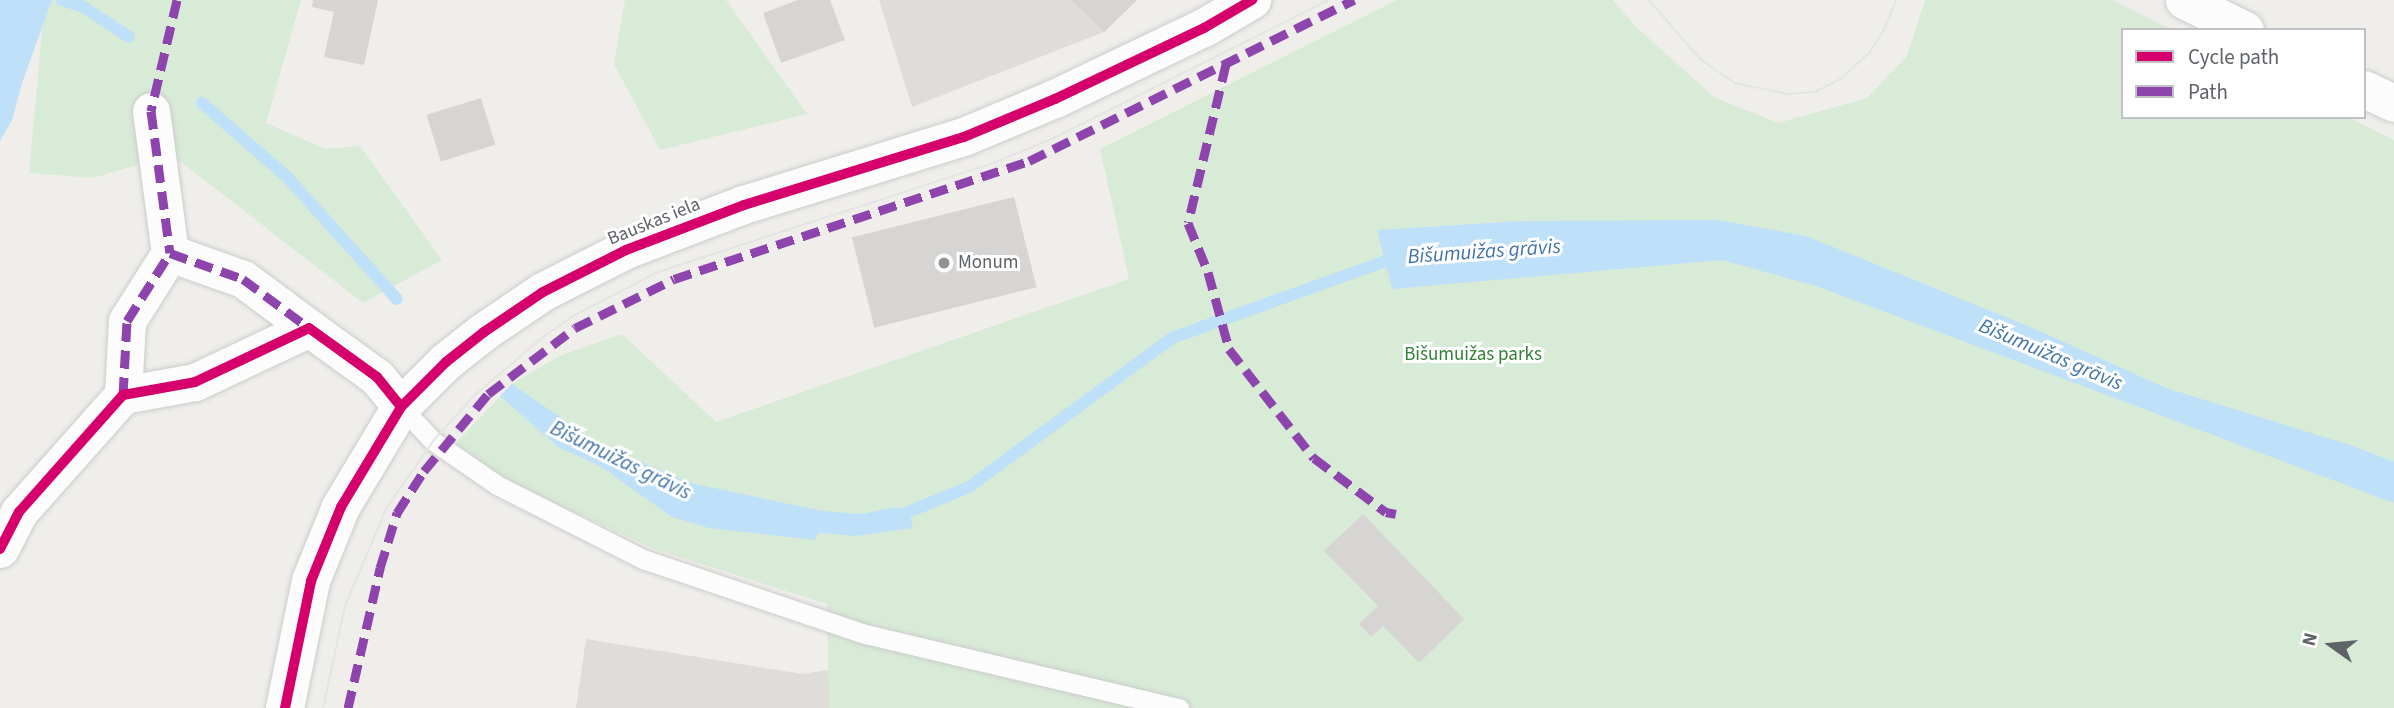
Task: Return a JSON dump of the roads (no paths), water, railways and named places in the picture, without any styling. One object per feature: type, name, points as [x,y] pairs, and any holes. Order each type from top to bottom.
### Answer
[{"type":"street","name":"Bauskas iela","points":[[285,708],[311,581],[341,507],[401,407],[446,362],[484,332],[543,292],[626,250],[744,205],[964,137],[1055,99],[1204,28],[1252,0]]},
{"type":"street","points":[[2185,0],[2241,28]]},
{"type":"street","points":[[2366,90],[2394,103]]},
{"type":"street","points":[[123,395],[127,321],[170,253],[151,111]]},
{"type":"street","points":[[170,253],[243,279],[377,377],[401,407]]},
{"type":"street","points":[[0,549],[19,512],[123,395],[195,382],[309,328]]},
{"type":"lane","points":[[401,407],[433,441],[497,485],[643,559],[865,634],[1179,708]]},
{"type":"water","points":[[0,0],[52,0],[22,83],[12,120],[0,141]]},
{"type":"water","points":[[1717,220],[1806,236],[2033,328],[2166,388],[2353,446],[2394,462],[2394,503],[1816,286],[1722,260],[1392,289],[1377,230],[1521,221]]},
{"type":"water","points":[[512,384],[598,443],[690,483],[823,511],[862,514],[895,507],[909,511],[913,528],[856,536],[818,533],[815,540],[709,528],[672,517],[600,466],[558,447],[500,396]]},
{"type":"waterway","name":"Bišumuižas grāvis","points":[[62,0],[82,6],[129,37]]},
{"type":"waterway","name":"Bišumuižas grāvis","points":[[202,103],[287,177],[397,299]]},
{"type":"waterway","name":"Bišumuižas grāvis","points":[[896,517],[969,487],[1172,338],[1397,257]]},
{"type":"tram line","points":[[323,708],[345,606],[386,509],[433,441],[474,396],[539,340],[573,316],[658,272],[993,163],[1056,137],[1328,0]]},
{"type":"tram line","points":[[1649,0],[1701,60],[1735,83],[1788,94],[1815,92],[1842,78],[1870,52],[1884,30],[1896,0]]},
{"type":"place","name":"Monum","points":[[944,263]]},
{"type":"park label","name":"Bišumuižas parks","points":[[1473,355]]}]
